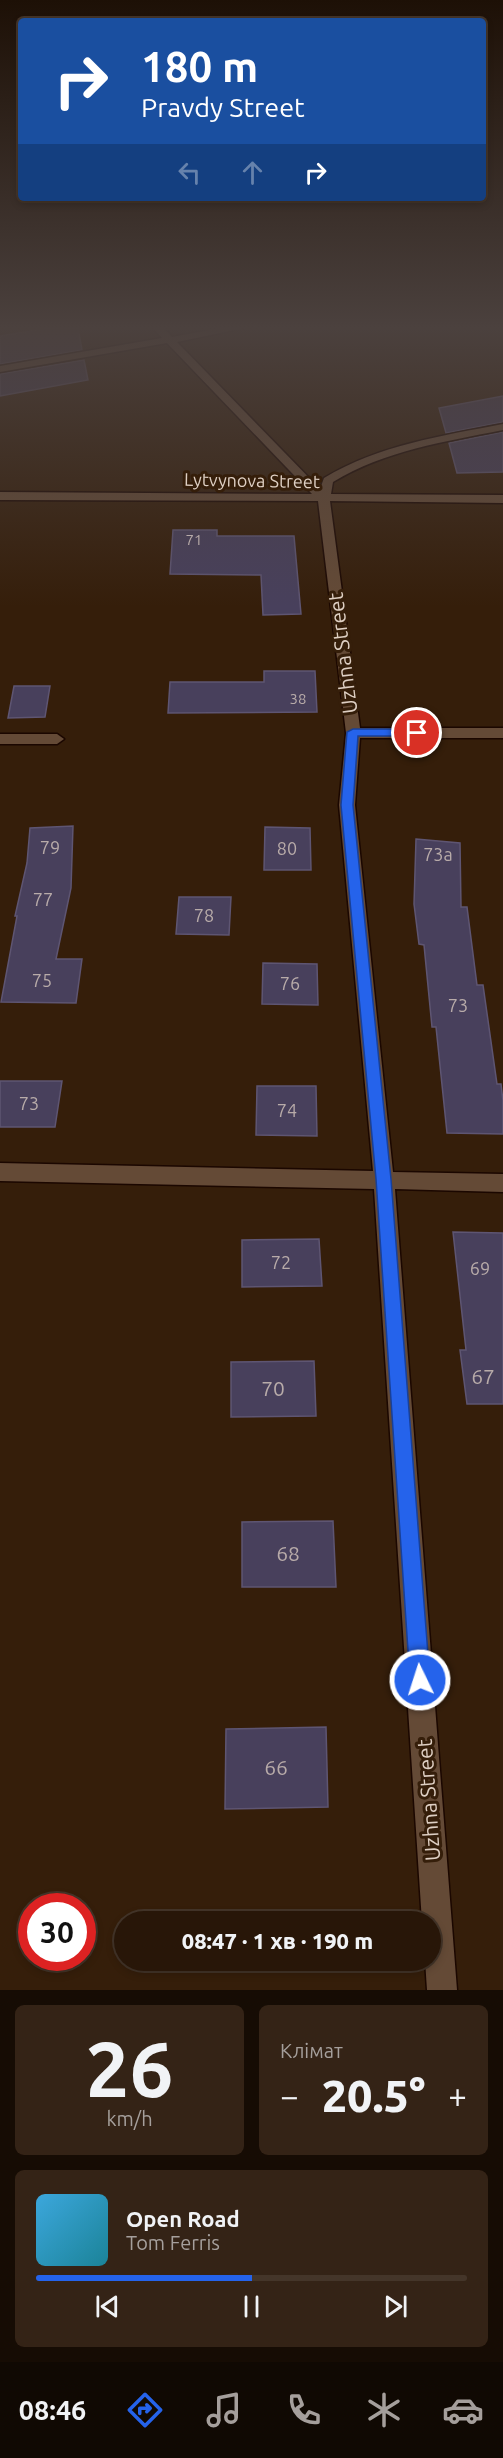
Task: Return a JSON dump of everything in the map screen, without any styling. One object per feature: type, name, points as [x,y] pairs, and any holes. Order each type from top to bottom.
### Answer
[{"type":"street","points":[[247,421],[324,500]]},
{"type":"street","points":[[324,500],[328,480],[351,465],[390,450],[503,427]]},
{"type":"street","name":"Lytvynova Street","points":[[0,496],[324,500],[503,499]]},
{"type":"street","name":"Uzhna Street","points":[[324,500],[353,732],[347,805],[384,1179],[442,1990]]},
{"type":"street","points":[[353,732],[503,733]]},
{"type":"street","points":[[0,739],[57,739]]},
{"type":"street","points":[[0,1172],[503,1183]]},
{"type":"building","points":[[443,421],[503,421],[503,422],[446,433]]},
{"type":"building","points":[[503,432],[503,472],[457,473],[449,443]]},
{"type":"building","points":[[173,530],[217,530],[217,536],[294,536],[301,614],[263,615],[261,575],[170,574]]},
{"type":"building","points":[[264,671],[315,671],[317,712],[168,713],[170,682],[264,682]]},
{"type":"building","points":[[14,686],[50,686],[45,717],[8,718]]},
{"type":"building","points":[[73,826],[71,888],[56,959],[82,959],[76,1003],[1,1002],[17,916],[15,916],[27,863],[30,828]]},
{"type":"building","points":[[265,827],[310,828],[311,870],[264,870]]},
{"type":"building","points":[[416,839],[460,843],[461,907],[467,907],[477,985],[483,985],[497,1084],[501,1084],[503,1134],[447,1133],[436,1027],[432,1027],[424,945],[419,944],[414,904]]},
{"type":"building","points":[[179,897],[231,897],[229,935],[176,934]]},
{"type":"building","points":[[263,963],[317,964],[318,1005],[262,1004]]},
{"type":"building","points":[[0,1081],[62,1081],[55,1127],[0,1127]]},
{"type":"building","points":[[257,1086],[316,1086],[317,1136],[256,1135]]},
{"type":"building","points":[[453,1232],[503,1233],[503,1404],[467,1404],[460,1350],[466,1350]]},
{"type":"building","points":[[319,1239],[322,1286],[242,1287],[242,1240]]},
{"type":"building","points":[[314,1361],[316,1416],[231,1417],[231,1362]]},
{"type":"building","points":[[333,1521],[336,1587],[242,1587],[242,1522]]},
{"type":"building","points":[[326,1727],[328,1807],[225,1809],[226,1729]]},
{"type":"route","points":[[417,733],[353,732],[347,805],[384,1179],[420,1680]]}]
